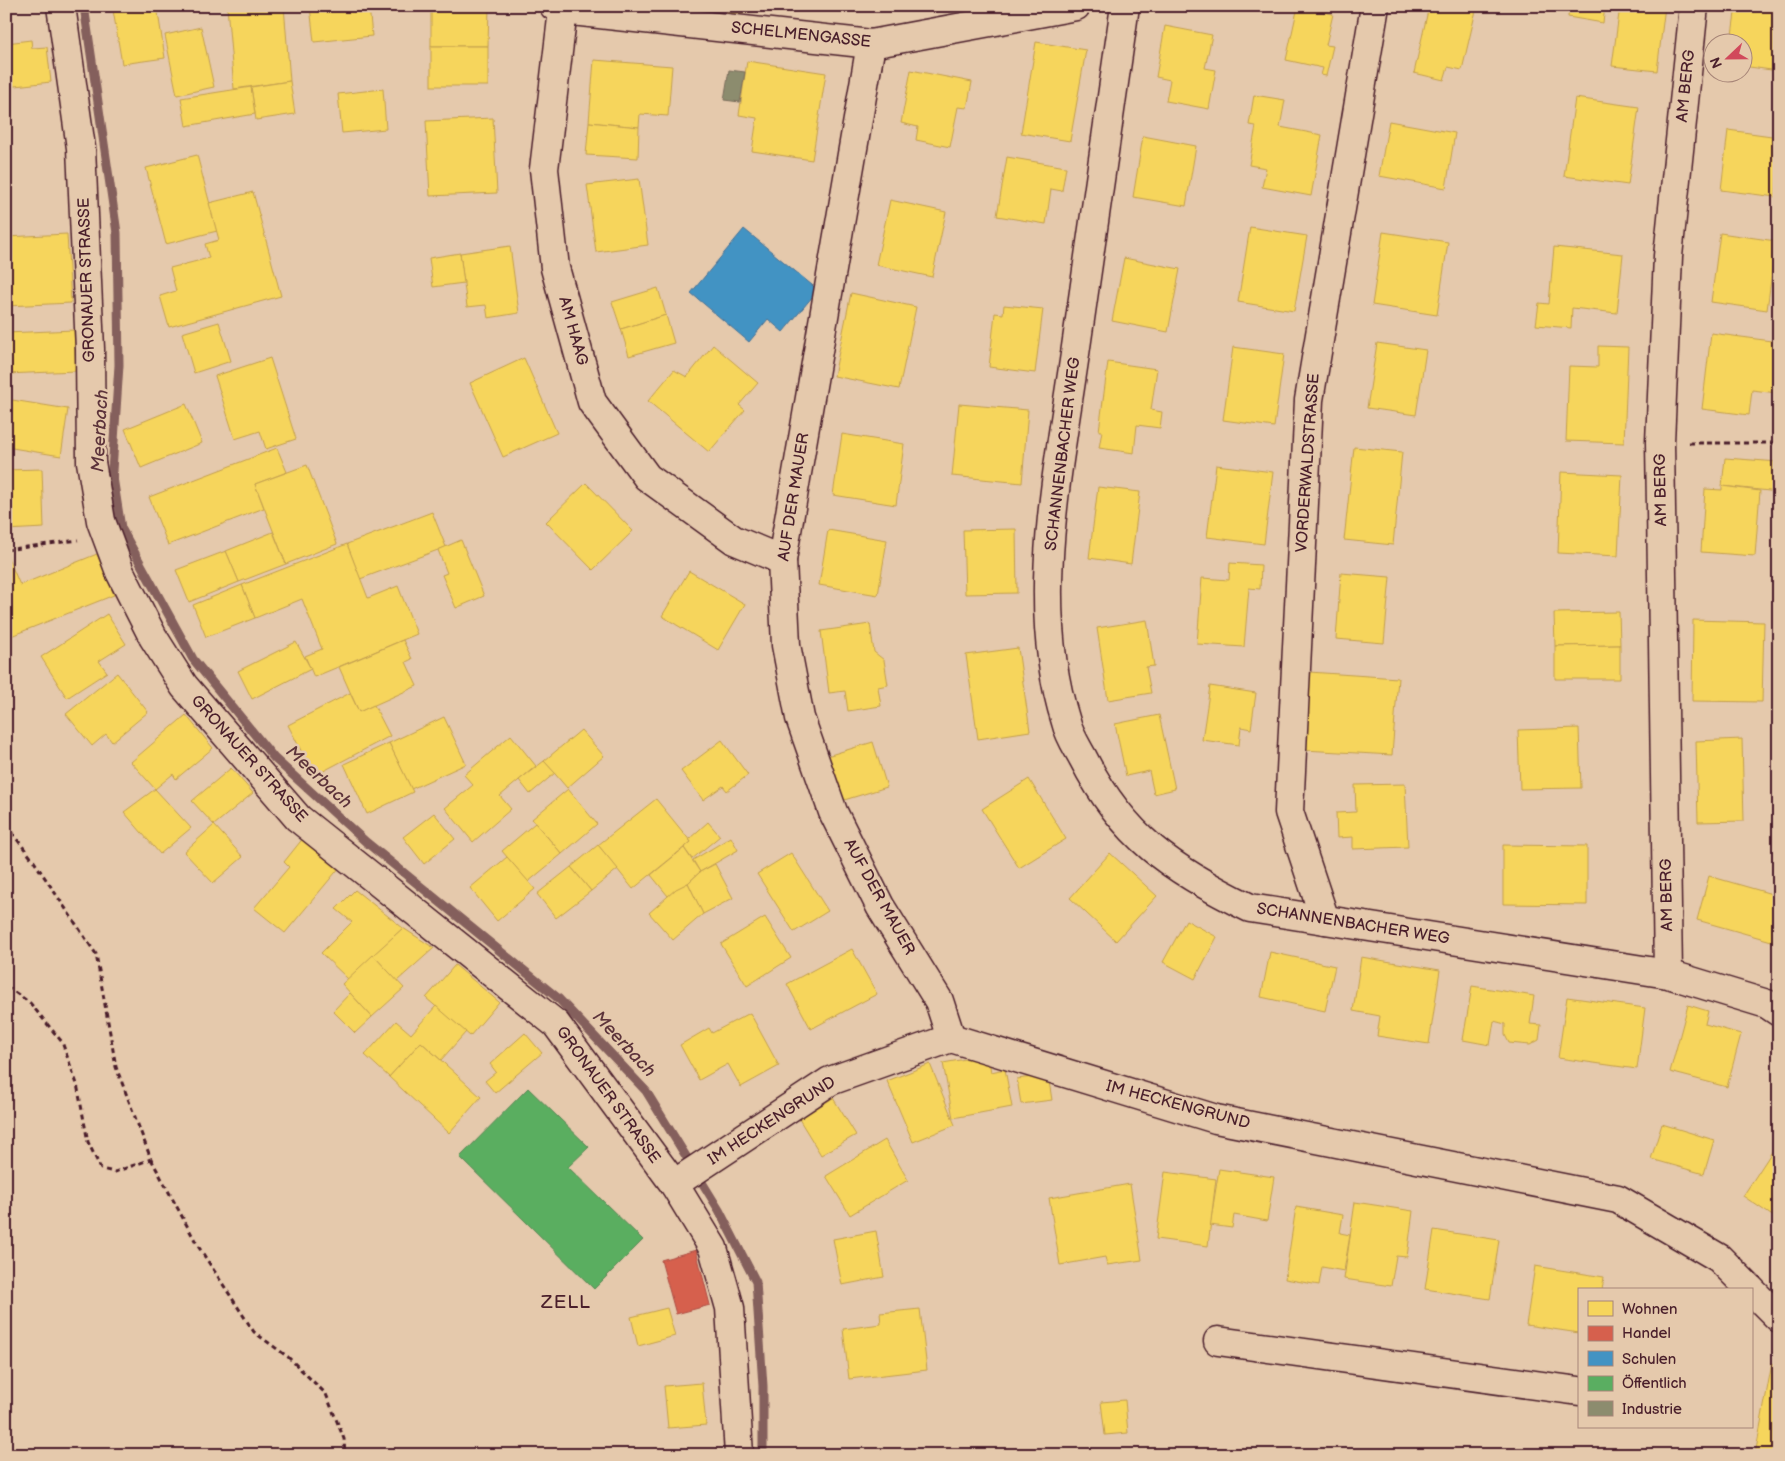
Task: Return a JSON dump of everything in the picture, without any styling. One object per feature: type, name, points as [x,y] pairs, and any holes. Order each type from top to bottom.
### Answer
[{"type":"street","name":"GRONAUER STRASSE","points":[[61,6],[81,148],[90,349],[91,462],[105,537],[120,572],[153,637],[184,686],[232,744],[298,818],[556,1024],[689,1175],[730,1308],[739,1455]]},
{"type":"street","name":"SCHELMENGASSE","points":[[559,8],[871,44],[1076,6]]},
{"type":"street","name":"SCHANNENBACHER WEG","points":[[1125,6],[1049,539],[1050,656],[1066,724],[1092,776],[1119,816],[1161,857],[1199,883],[1250,908],[1668,974],[1767,1004],[1779,1012]]},
{"type":"street","name":"VORDERWALDSTRASSE","points":[[1325,920],[1289,812],[1309,400],[1375,6]]},
{"type":"street","name":"AM BERG","points":[[1668,974],[1660,442],[1668,256],[1694,6]]},
{"type":"street","name":"AM HAAG","points":[[559,8],[544,169],[555,268],[592,402],[647,477],[734,540],[782,560]]},
{"type":"street","name":"AUF DER MAUER","points":[[871,44],[782,560],[786,645],[800,718],[833,812],[880,906],[939,1001],[951,1038]]},
{"type":"street","name":"IM HECKENGRUND","points":[[689,1175],[830,1081],[951,1038],[1216,1119],[1618,1198],[1719,1258],[1746,1288]]},
{"type":"street","name":"IM HECKENGRUND","points":[[1752,1295],[1779,1318]]},
{"type":"street","points":[[1218,1341],[1578,1391]]},
{"type":"path","points":[[1660,442],[1779,443]]},
{"type":"path","points":[[6,550],[105,537]]},
{"type":"path","points":[[6,825],[33,860],[96,954],[116,1068],[151,1160],[198,1246],[254,1332],[288,1357],[326,1394],[344,1438],[345,1455]]},
{"type":"path","points":[[6,986],[30,1003],[62,1042],[76,1084],[88,1142],[101,1169],[115,1172],[151,1160]]},
{"type":"building: Wohnen","points":[[134,6],[157,6],[165,58],[122,64],[113,10]]},
{"type":"building: Wohnen","points":[[227,6],[284,6],[290,81],[234,89]]},
{"type":"building: Wohnen","points":[[310,6],[369,6],[372,36],[314,42]]},
{"type":"building: Wohnen","points":[[431,6],[489,7],[488,46],[431,46]]},
{"type":"building: Wohnen","points":[[726,6],[784,6],[784,8],[727,14]]},
{"type":"building: Wohnen","points":[[1298,6],[1333,14],[1326,45],[1333,46],[1326,76],[1321,75],[1323,68],[1286,60]]},
{"type":"building: Wohnen","points":[[1429,6],[1477,6],[1462,70],[1448,67],[1444,80],[1414,73]]},
{"type":"building: Wohnen","points":[[1569,6],[1605,6],[1603,23],[1568,17]]},
{"type":"building: Wohnen","points":[[1620,6],[1665,6],[1657,71],[1612,66]]},
{"type":"building: Wohnen","points":[[1736,6],[1779,6],[1779,71],[1752,67],[1752,32],[1732,32]]},
{"type":"building: Wohnen","points":[[1165,26],[1212,35],[1205,68],[1216,70],[1209,109],[1166,101],[1170,80],[1156,77]]},
{"type":"building: Wohnen","points":[[201,27],[214,87],[177,95],[165,35]]},
{"type":"building: Wohnen","points":[[31,40],[32,48],[47,47],[51,82],[6,87],[6,43]]},
{"type":"building: Wohnen","points":[[1036,42],[1086,50],[1070,141],[1021,133]]},
{"type":"building: Wohnen","points":[[431,46],[488,46],[488,86],[431,86]]},
{"type":"building: Wohnen","points":[[594,60],[672,66],[668,116],[640,114],[639,127],[589,122]]},
{"type":"building: Wohnen","points":[[747,61],[826,73],[812,160],[752,151],[757,118],[739,115]]},
{"type":"building: Wohnen","points":[[911,70],[972,82],[967,108],[958,107],[950,147],[916,140],[918,127],[901,123]]},
{"type":"building: Wohnen","points":[[290,81],[295,114],[256,120],[251,87]]},
{"type":"building: Wohnen","points":[[251,87],[255,114],[186,126],[181,98]]},
{"type":"building: Wohnen","points":[[383,89],[386,129],[342,133],[338,94]]},
{"type":"building: Wohnen","points":[[1254,95],[1285,100],[1280,127],[1322,135],[1311,196],[1262,187],[1266,168],[1249,165],[1256,126],[1249,125]]},
{"type":"building: Wohnen","points":[[1575,98],[1639,107],[1628,185],[1564,176]]},
{"type":"building: Wohnen","points":[[493,118],[497,193],[430,196],[426,121]]},
{"type":"building: Wohnen","points":[[1389,121],[1455,133],[1446,188],[1379,176]]},
{"type":"building: Wohnen","points":[[589,122],[639,127],[638,158],[586,155]]},
{"type":"building: Wohnen","points":[[1728,130],[1779,137],[1776,197],[1721,190]]},
{"type":"building: Wohnen","points":[[1143,136],[1196,146],[1186,206],[1133,197]]},
{"type":"building: Wohnen","points":[[197,155],[217,231],[166,244],[146,168]]},
{"type":"building: Wohnen","points":[[1007,157],[1066,167],[1062,191],[1051,189],[1046,224],[997,216]]},
{"type":"building: Wohnen","points":[[639,179],[648,245],[596,252],[587,185]]},
{"type":"building: Wohnen","points":[[253,192],[281,296],[169,327],[160,296],[176,291],[170,268],[209,258],[205,244],[219,240],[209,203]]},
{"type":"building: Wohnen","points":[[890,200],[946,212],[932,277],[876,265]]},
{"type":"building: Wohnen","points":[[1250,227],[1307,236],[1294,311],[1238,302]]},
{"type":"building: Wohnen","points":[[1383,232],[1448,242],[1437,315],[1372,305]]},
{"type":"building: Wohnen","points":[[1720,233],[1776,241],[1767,310],[1711,302]]},
{"type":"building: Wohnen","points":[[67,234],[71,303],[6,306],[6,237]]},
{"type":"building: Wohnen","points":[[510,246],[519,313],[488,318],[486,305],[467,307],[460,253]]},
{"type":"building: Wohnen","points":[[1554,247],[1623,254],[1617,313],[1572,308],[1571,328],[1536,325],[1539,303],[1549,304]]},
{"type":"building: Wohnen","points":[[460,253],[464,283],[433,287],[429,258]]},
{"type":"building: Wohnen","points":[[1124,258],[1180,269],[1168,332],[1112,321]]},
{"type":"building: Wohnen","points":[[658,288],[666,315],[621,329],[612,302]]},
{"type":"building: Wohnen","points":[[851,293],[916,307],[899,389],[834,376]]},
{"type":"building: Wohnen","points":[[1004,305],[1043,309],[1035,373],[989,367],[995,313],[1003,314]]},
{"type":"building: Wohnen","points":[[666,315],[674,343],[629,356],[621,329]]},
{"type":"building: Wohnen","points":[[219,322],[231,361],[194,373],[182,333]]},
{"type":"building: Wohnen","points":[[74,330],[76,371],[6,374],[6,333]]},
{"type":"building: Wohnen","points":[[1711,333],[1779,342],[1777,393],[1752,390],[1749,415],[1702,409]]},
{"type":"building: Wohnen","points":[[1377,343],[1426,350],[1416,415],[1367,408]]},
{"type":"building: Wohnen","points":[[713,345],[758,383],[739,405],[745,410],[709,452],[648,401],[674,370],[687,377]]},
{"type":"building: Wohnen","points":[[1598,346],[1628,347],[1624,443],[1566,441],[1569,366],[1598,367]]},
{"type":"building: Wohnen","points":[[1233,347],[1284,354],[1274,427],[1223,420]]},
{"type":"building: Wohnen","points":[[270,358],[296,439],[266,449],[260,431],[235,439],[215,376]]},
{"type":"building: Wohnen","points":[[524,358],[557,433],[503,457],[470,383]]},
{"type":"building: Wohnen","points":[[1108,362],[1157,369],[1151,410],[1162,412],[1160,428],[1137,425],[1134,453],[1099,448],[1102,431],[1099,431]]},
{"type":"building: Wohnen","points":[[6,399],[68,409],[61,456],[6,447]]},
{"type":"building: Wohnen","points":[[186,404],[202,443],[141,468],[125,429]]},
{"type":"building: Wohnen","points":[[959,404],[1028,410],[1022,483],[952,476]]},
{"type":"building: Wohnen","points":[[842,434],[904,444],[896,505],[833,495]]},
{"type":"building: Wohnen","points":[[1354,447],[1402,452],[1393,545],[1344,540]]},
{"type":"building: Wohnen","points":[[277,448],[287,472],[255,484],[264,508],[168,545],[149,497]]},
{"type":"building: Wohnen","points":[[1725,458],[1779,462],[1779,492],[1722,486]]},
{"type":"building: Wohnen","points":[[307,465],[337,544],[286,564],[255,484]]},
{"type":"building: Wohnen","points":[[1216,465],[1273,472],[1264,544],[1207,537]]},
{"type":"building: Wohnen","points":[[42,469],[44,528],[6,530],[6,470]]},
{"type":"building: Wohnen","points":[[1561,472],[1622,475],[1618,556],[1558,553]]},
{"type":"building: Wohnen","points":[[586,483],[633,531],[593,570],[546,522]]},
{"type":"building: Wohnen","points":[[1722,486],[1760,491],[1755,556],[1701,552],[1705,489],[1722,490]]},
{"type":"building: Wohnen","points":[[1098,487],[1140,492],[1131,564],[1089,558]]},
{"type":"building: Wohnen","points":[[432,512],[446,547],[360,579],[347,544]]},
{"type":"building: Wohnen","points":[[1016,529],[1017,593],[965,594],[963,530]]},
{"type":"building: Wohnen","points":[[828,530],[887,540],[878,595],[819,585]]},
{"type":"building: Wohnen","points":[[273,532],[286,564],[239,582],[226,551]]},
{"type":"building: Wohnen","points":[[461,540],[484,596],[456,608],[442,575],[447,573],[438,550]]},
{"type":"building: Wohnen","points":[[347,544],[368,598],[398,586],[417,634],[314,677],[305,656],[322,649],[302,599],[255,618],[242,585]]},
{"type":"building: Wohnen","points":[[226,551],[239,582],[189,602],[176,570]]},
{"type":"building: Wohnen","points":[[6,553],[20,585],[97,554],[114,595],[6,638]]},
{"type":"building: Wohnen","points":[[1230,563],[1261,565],[1260,589],[1249,588],[1244,647],[1197,644],[1202,578],[1229,580]]},
{"type":"building: Wohnen","points":[[689,571],[745,604],[718,650],[662,616]]},
{"type":"building: Wohnen","points":[[1341,573],[1390,577],[1384,643],[1336,639]]},
{"type":"building: Wohnen","points":[[242,585],[255,618],[206,637],[193,605]]},
{"type":"building: Wohnen","points":[[1619,612],[1620,645],[1555,646],[1554,613]]},
{"type":"building: Wohnen","points":[[107,614],[126,644],[99,661],[107,672],[67,698],[41,657]]},
{"type":"building: Wohnen","points":[[1147,620],[1154,666],[1146,667],[1151,693],[1108,700],[1097,628]]},
{"type":"building: Wohnen","points":[[1693,620],[1764,622],[1762,702],[1692,701]]},
{"type":"building: Wohnen","points":[[870,624],[874,652],[884,660],[888,685],[878,687],[881,706],[848,711],[845,691],[829,693],[821,631]]},
{"type":"building: Wohnen","points":[[403,640],[412,659],[406,662],[417,686],[359,712],[339,667]]},
{"type":"building: Wohnen","points":[[296,642],[311,669],[252,699],[238,671]]},
{"type":"building: Wohnen","points":[[1620,645],[1620,679],[1555,679],[1555,646]]},
{"type":"building: Wohnen","points":[[1018,648],[1030,731],[978,739],[966,655]]},
{"type":"building: Wohnen","points":[[1309,672],[1398,678],[1392,755],[1304,750]]},
{"type":"building: Wohnen","points":[[117,673],[148,712],[112,742],[106,734],[92,746],[66,714]]},
{"type":"building: Wohnen","points":[[1210,686],[1256,693],[1251,729],[1241,727],[1239,745],[1202,740]]},
{"type":"building: Wohnen","points":[[350,693],[359,712],[374,705],[390,736],[314,776],[288,725]]},
{"type":"building: Wohnen","points":[[186,715],[213,748],[176,779],[173,774],[155,789],[131,762]]},
{"type":"building: Wohnen","points":[[1159,715],[1175,789],[1154,794],[1149,771],[1126,776],[1115,724]]},
{"type":"building: Wohnen","points":[[444,717],[466,764],[411,789],[389,743]]},
{"type":"building: Wohnen","points":[[1579,728],[1581,788],[1520,789],[1518,730]]},
{"type":"building: Wohnen","points":[[581,730],[604,756],[567,788],[544,761]]},
{"type":"building: Wohnen","points":[[511,735],[536,766],[500,796],[511,809],[473,842],[445,808],[473,785],[464,775]]},
{"type":"building: Wohnen","points":[[1742,739],[1744,821],[1698,822],[1696,741]]},
{"type":"building: Wohnen","points":[[722,740],[748,775],[727,791],[723,786],[703,800],[681,771]]},
{"type":"building: Wohnen","points":[[873,742],[887,787],[841,801],[827,756]]},
{"type":"building: Wohnen","points":[[389,743],[413,792],[367,814],[344,764]]},
{"type":"building: Wohnen","points":[[544,761],[555,773],[530,794],[519,780]]},
{"type":"building: Wohnen","points":[[231,768],[253,793],[214,825],[192,801]]},
{"type":"building: Wohnen","points":[[1029,779],[1066,839],[1019,868],[982,809]]},
{"type":"building: Wohnen","points":[[1405,784],[1408,847],[1353,849],[1353,837],[1337,838],[1336,813],[1356,812],[1355,785]]},
{"type":"building: Wohnen","points":[[155,789],[191,828],[160,854],[124,812]]},
{"type":"building: Wohnen","points":[[568,789],[597,824],[562,854],[532,819]]},
{"type":"building: Wohnen","points":[[656,799],[691,842],[633,889],[598,845]]},
{"type":"building: Wohnen","points":[[434,813],[455,839],[424,864],[403,837]]},
{"type":"building: Wohnen","points":[[708,822],[720,836],[692,859],[684,848],[691,842],[689,839]]},
{"type":"building: Wohnen","points":[[535,823],[562,854],[528,882],[502,851]]},
{"type":"building: Wohnen","points":[[214,825],[243,857],[213,883],[184,852]]},
{"type":"building: Wohnen","points":[[304,837],[340,867],[285,933],[254,908],[289,867],[284,862]]},
{"type":"building: Wohnen","points":[[731,837],[738,850],[700,872],[693,860]]},
{"type":"building: Wohnen","points":[[598,845],[618,869],[591,891],[571,867]]},
{"type":"building: Wohnen","points":[[1503,845],[1587,846],[1587,905],[1503,904]]},
{"type":"building: Wohnen","points":[[684,848],[700,872],[688,883],[668,896],[651,875]]},
{"type":"building: Wohnen","points":[[791,853],[828,911],[794,932],[757,874]]},
{"type":"building: Wohnen","points":[[1110,853],[1157,896],[1116,941],[1070,898]]},
{"type":"building: Wohnen","points":[[507,857],[535,889],[497,921],[470,888]]},
{"type":"building: Wohnen","points":[[715,864],[733,898],[703,914],[688,883],[700,872]]},
{"type":"building: Wohnen","points":[[571,867],[591,891],[556,918],[537,894]]},
{"type":"building: Wohnen","points":[[1709,876],[1779,896],[1779,929],[1775,942],[1697,920]]},
{"type":"building: Wohnen","points":[[688,883],[703,914],[673,940],[649,913],[676,889]]},
{"type":"building: Wohnen","points":[[355,890],[403,928],[348,979],[321,953],[352,922],[336,909]]},
{"type":"building: Wohnen","points":[[765,917],[791,958],[747,986],[721,944]]},
{"type":"building: Wohnen","points":[[1186,920],[1217,937],[1195,979],[1163,962]]},
{"type":"building: Wohnen","points":[[403,928],[434,948],[397,981],[373,955]]},
{"type":"building: Wohnen","points":[[852,949],[877,994],[811,1029],[787,984]]},
{"type":"building: Wohnen","points":[[1270,952],[1335,966],[1325,1011],[1261,997]]},
{"type":"building: Wohnen","points":[[373,955],[404,988],[372,1017],[342,984]]},
{"type":"building: Wohnen","points":[[1361,957],[1440,970],[1429,1044],[1377,1036],[1380,1016],[1353,1011]]},
{"type":"building: Wohnen","points":[[455,965],[499,1002],[470,1036],[426,998]]},
{"type":"building: Wohnen","points":[[1472,986],[1534,996],[1530,1024],[1541,1025],[1539,1040],[1530,1045],[1509,1043],[1505,1035],[1505,1024],[1494,1021],[1490,1045],[1463,1040]]},
{"type":"building: Wohnen","points":[[350,993],[372,1017],[355,1033],[333,1011]]},
{"type":"building: Wohnen","points":[[1567,997],[1645,1008],[1637,1069],[1558,1058]]},
{"type":"building: Wohnen","points":[[1688,1005],[1708,1011],[1705,1024],[1741,1034],[1727,1087],[1670,1072]]},
{"type":"building: Wohnen","points":[[436,1006],[466,1032],[441,1060],[421,1042],[389,1077],[365,1055],[396,1021],[411,1034]]},
{"type":"building: Wohnen","points":[[750,1013],[779,1066],[741,1087],[728,1064],[699,1080],[680,1045],[709,1028],[712,1033]]},
{"type":"building: Wohnen","points":[[525,1033],[542,1053],[495,1093],[485,1081],[496,1072],[490,1064]]},
{"type":"building: Wohnen","points":[[421,1042],[481,1097],[449,1133],[389,1077]]},
{"type":"building: Wohnen","points":[[988,1055],[991,1072],[1005,1069],[1012,1107],[953,1118],[943,1063]]},
{"type":"building: Wohnen","points":[[930,1064],[955,1125],[913,1142],[887,1081]]},
{"type":"building: Wohnen","points":[[1048,1075],[1052,1100],[1021,1104],[1017,1079]]},
{"type":"building: Wohnen","points":[[833,1098],[856,1135],[821,1155],[799,1119]]},
{"type":"building: Wohnen","points":[[1662,1124],[1714,1140],[1704,1174],[1651,1159]]},
{"type":"building: Wohnen","points":[[885,1140],[908,1180],[850,1215],[826,1176]]},
{"type":"building: Wohnen","points":[[1779,1141],[1779,1210],[1774,1217],[1743,1196]]},
{"type":"building: Wohnen","points":[[1219,1169],[1274,1177],[1267,1221],[1234,1215],[1232,1228],[1210,1225]]},
{"type":"building: Wohnen","points":[[1165,1172],[1216,1179],[1208,1246],[1156,1239]]},
{"type":"building: Wohnen","points":[[1130,1184],[1142,1260],[1107,1265],[1105,1257],[1060,1265],[1049,1198]]},
{"type":"building: Wohnen","points":[[1355,1202],[1413,1211],[1407,1257],[1396,1256],[1391,1286],[1344,1279]]},
{"type":"building: Wohnen","points":[[1296,1207],[1343,1215],[1340,1233],[1350,1235],[1344,1271],[1322,1267],[1319,1285],[1285,1279]]},
{"type":"building: Wohnen","points":[[1434,1230],[1499,1240],[1490,1299],[1425,1289]]},
{"type":"building: Wohnen","points":[[876,1231],[884,1277],[842,1285],[833,1239]]},
{"type":"building: Wohnen","points":[[1535,1266],[1604,1277],[1602,1288],[1578,1288],[1578,1333],[1526,1325]]},
{"type":"building: Wohnen","points":[[667,1308],[675,1336],[638,1346],[631,1317]]},
{"type":"building: Wohnen","points":[[920,1309],[927,1370],[849,1379],[843,1329],[881,1324],[880,1313]]},
{"type":"building: Wohnen","points":[[1772,1363],[1779,1365],[1779,1455],[1755,1455]]},
{"type":"building: Wohnen","points":[[702,1383],[706,1425],[668,1428],[664,1386]]},
{"type":"building: Wohnen","points":[[1125,1400],[1128,1433],[1105,1435],[1101,1402]]},
{"type":"building: Handel","points":[[696,1250],[710,1305],[676,1314],[661,1260]]},
{"type":"building: Schulen","points":[[744,229],[818,290],[783,332],[768,319],[749,342],[691,293]]},
{"type":"building: Öffentlich","points":[[528,1088],[589,1147],[568,1167],[643,1240],[594,1289],[460,1157]]},
{"type":"building: Industrie","points":[[729,70],[745,72],[740,102],[724,100]]},
{"type":"waterway","name":"Meerbach","points":[[84,6],[117,233],[119,365],[112,471],[121,528],[193,659],[274,758],[366,842],[559,999],[646,1091],[719,1210],[756,1282],[763,1386],[763,1455]]},
{"type":"district","name":"ZELL","points":[[566,1302]]}]
